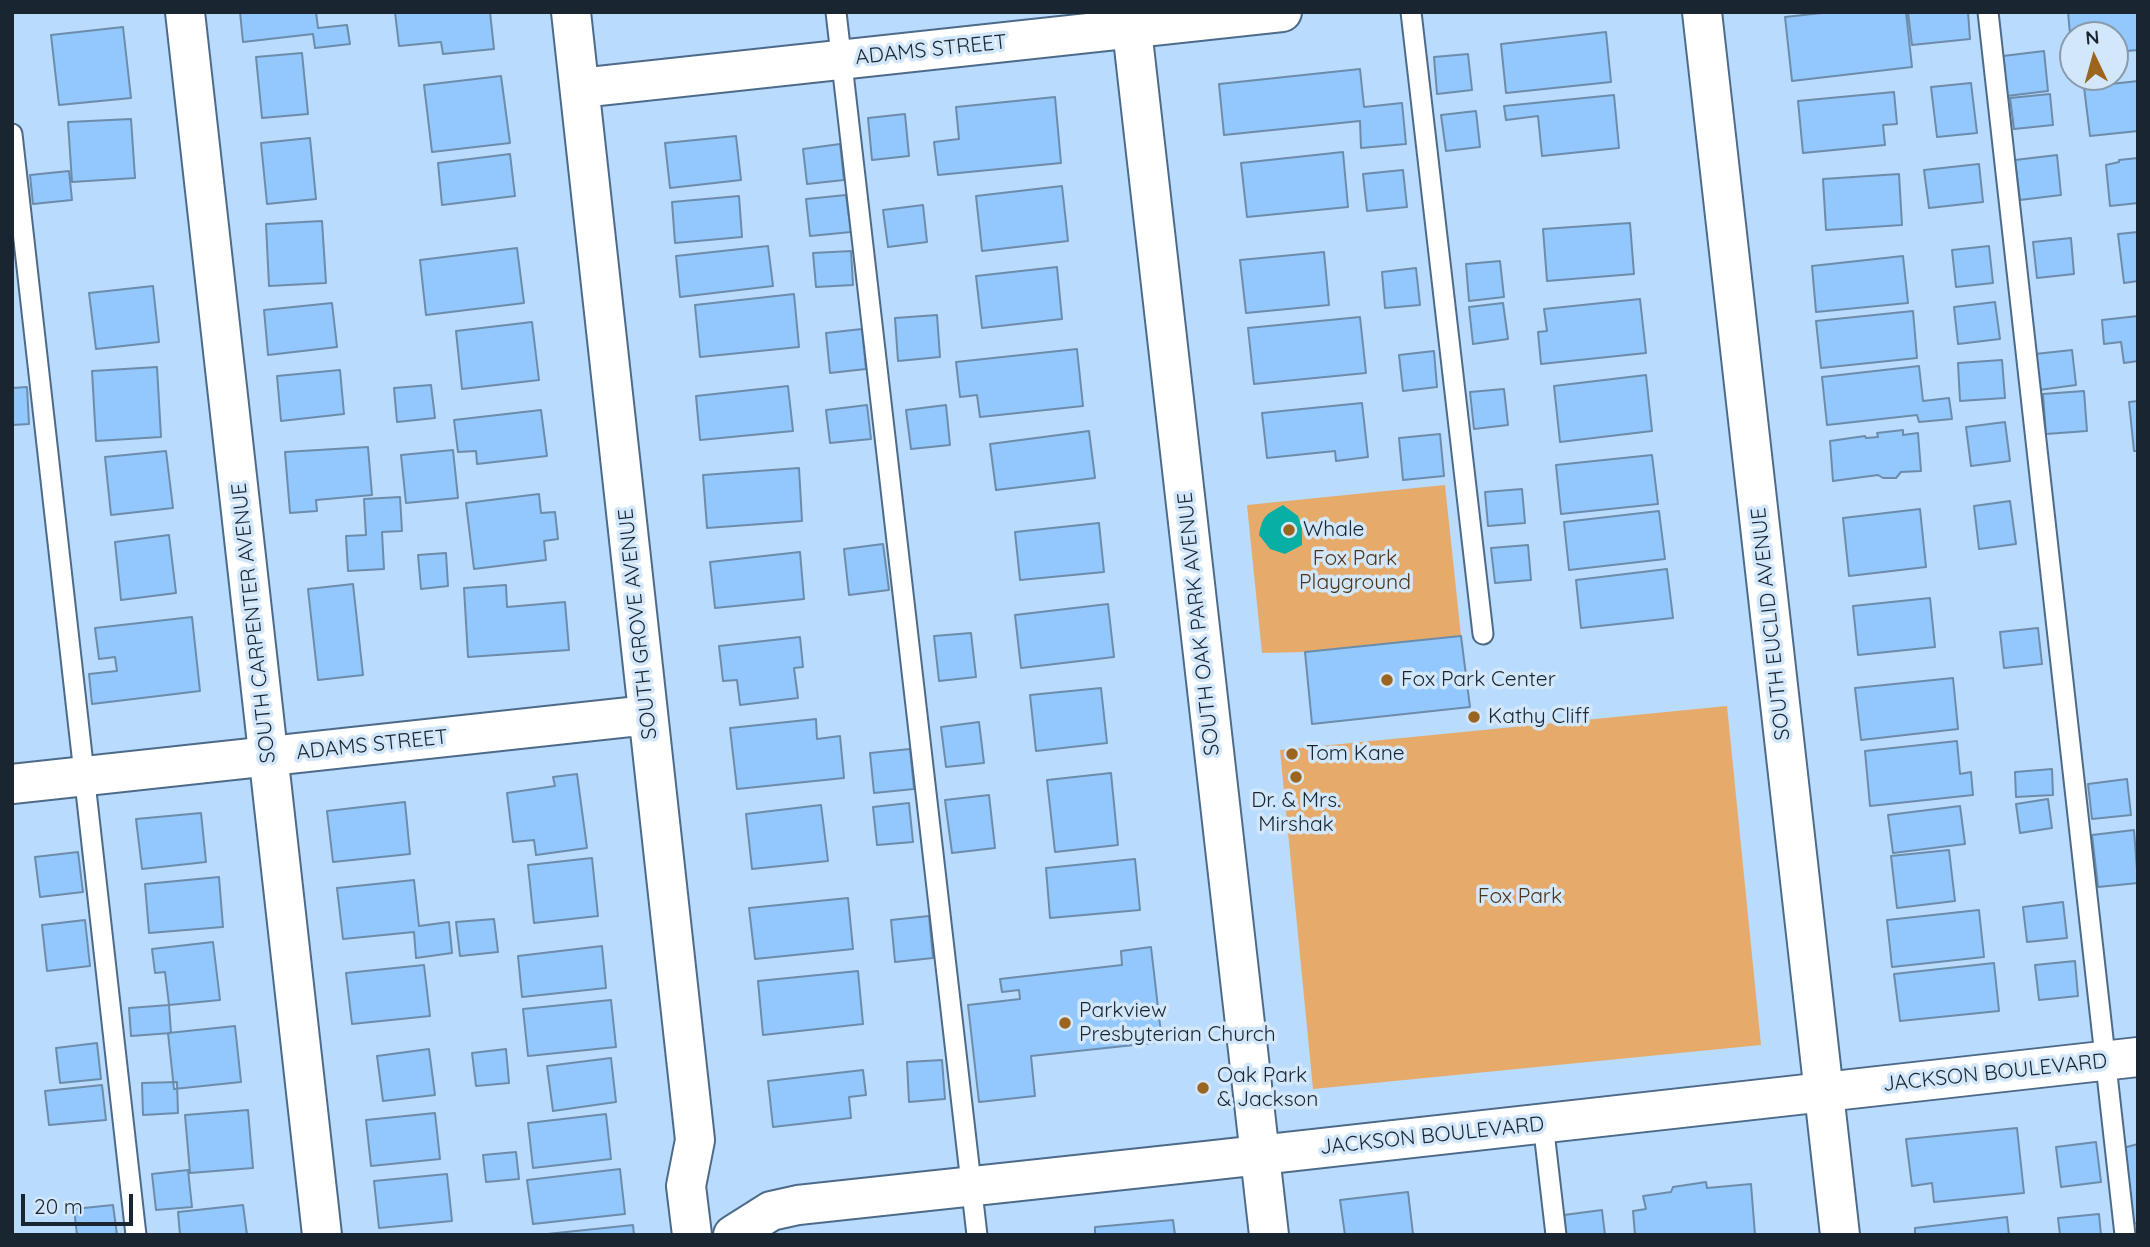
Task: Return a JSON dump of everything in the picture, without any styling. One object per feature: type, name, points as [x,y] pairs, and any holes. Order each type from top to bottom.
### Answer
[{"type":"street","name":"SOUTH CARPENTER AVENUE","points":[[185,12],[322,1235]]},
{"type":"street","name":"SOUTH GROVE AVENUE","points":[[571,12],[695,1140],[686,1186],[692,1235]]},
{"type":"street","name":"ADAMS STREET","points":[[580,88],[841,60],[1131,20],[1282,12]]},
{"type":"street","name":"SOUTH EUCLID AVENUE","points":[[1702,12],[1840,1235]]},
{"type":"street","name":"SOUTH OAK PARK AVENUE","points":[[1131,20],[1269,1235]]},
{"type":"street","name":"ADAMS STREET","points":[[12,784],[648,715]]},
{"type":"street","name":"JACKSON BOULEVARD","points":[[733,1235],[771,1211],[798,1205],[2121,1059]]},
{"type":"lane","points":[[835,12],[977,1235]]},
{"type":"lane","points":[[1411,12],[1483,634]]},
{"type":"lane","points":[[1988,12],[2121,1059],[2125,1235]]},
{"type":"lane","points":[[12,134],[136,1235]]},
{"type":"lane","points":[[1543,1123],[1556,1235]]},
{"type":"green space","name":"Fox Park Playground","points":[[1445,485],[1461,636],[1305,652],[1262,653],[1247,505]]},
{"type":"green space","name":"Fox Park","points":[[1727,706],[1761,1045],[1313,1089],[1280,750]]},
{"type":"shaded area","points":[[1283,505],[1298,516],[1302,528],[1302,545],[1285,554],[1270,549],[1259,535],[1266,516]]},
{"type":"building","points":[[240,12],[316,12],[318,28],[347,25],[350,44],[315,48],[313,34],[243,42]]},
{"type":"building","points":[[395,12],[490,12],[494,49],[443,54],[441,42],[399,46]]},
{"type":"building","points":[[1831,12],[1906,12],[1912,67],[1792,81],[1785,17]]},
{"type":"building","points":[[1908,12],[1968,12],[1970,39],[1912,45]]},
{"type":"building","points":[[2068,12],[2138,12],[2138,50],[2129,51],[2129,21],[2069,21]]},
{"type":"building","points":[[123,27],[131,98],[59,105],[51,35]]},
{"type":"building","points":[[1606,32],[1611,82],[1506,93],[1501,44]]},
{"type":"building","points":[[2044,51],[2048,91],[2007,96],[2003,56]]},
{"type":"building","points":[[302,53],[308,114],[262,118],[256,57]]},
{"type":"building","points":[[1468,54],[1472,90],[1437,94],[1434,57]]},
{"type":"building","points":[[1360,69],[1364,107],[1402,103],[1406,144],[1361,148],[1360,121],[1224,135],[1219,84]]},
{"type":"building","points":[[501,76],[510,143],[432,152],[424,85]]},
{"type":"building","points":[[2138,81],[2138,131],[2090,136],[2084,91],[2129,91],[2129,82]]},
{"type":"building","points":[[1971,83],[1977,133],[1937,137],[1931,87]]},
{"type":"building","points":[[1894,92],[1897,124],[1883,125],[1885,145],[1803,153],[1798,101]]},
{"type":"building","points":[[2050,94],[2053,125],[2014,129],[2010,98]]},
{"type":"building","points":[[1614,95],[1619,148],[1542,156],[1538,116],[1506,120],[1504,106]]},
{"type":"building","points":[[1055,97],[1061,163],[938,175],[934,142],[959,139],[956,107]]},
{"type":"building","points":[[1476,111],[1480,147],[1446,151],[1441,115]]},
{"type":"building","points":[[905,114],[909,156],[872,160],[868,118]]},
{"type":"building","points":[[131,119],[135,178],[72,182],[68,122]]},
{"type":"building","points":[[736,136],[741,180],[670,188],[665,143]]},
{"type":"building","points":[[310,138],[316,199],[267,204],[261,143]]},
{"type":"building","points":[[840,144],[844,180],[807,184],[803,149]]},
{"type":"building","points":[[1343,152],[1348,207],[1247,217],[1241,163]]},
{"type":"building","points":[[510,154],[515,196],[442,205],[438,163]]},
{"type":"building","points":[[2057,155],[2061,195],[2020,200],[2015,160]]},
{"type":"building","points":[[2138,158],[2138,203],[2110,206],[2106,165],[2119,160]]},
{"type":"building","points":[[1979,164],[1983,202],[1929,208],[1924,170]]},
{"type":"building","points":[[1403,170],[1407,207],[1367,211],[1363,174]]},
{"type":"building","points":[[69,171],[72,200],[33,204],[30,175]]},
{"type":"building","points":[[1899,174],[1902,225],[1826,230],[1823,179]]},
{"type":"building","points":[[1062,186],[1068,241],[982,251],[976,196]]},
{"type":"building","points":[[846,195],[851,232],[810,236],[806,199]]},
{"type":"building","points":[[739,196],[742,237],[675,243],[672,202]]},
{"type":"building","points":[[923,205],[927,242],[888,247],[883,210]]},
{"type":"building","points":[[322,221],[326,283],[269,286],[266,224]]},
{"type":"building","points":[[1630,223],[1634,274],[1547,281],[1543,229]]},
{"type":"building","points":[[2138,232],[2138,281],[2124,283],[2118,234]]},
{"type":"building","points":[[2071,238],[2074,274],[2037,278],[2033,242]]},
{"type":"building","points":[[768,246],[773,286],[680,297],[676,256]]},
{"type":"building","points":[[1989,246],[1993,283],[1956,287],[1952,250]]},
{"type":"building","points":[[517,248],[524,303],[426,315],[420,260]]},
{"type":"building","points":[[851,251],[853,285],[816,287],[813,253]]},
{"type":"building","points":[[1324,252],[1329,305],[1246,313],[1240,260]]},
{"type":"building","points":[[1903,256],[1908,303],[1816,312],[1812,266]]},
{"type":"building","points":[[1500,261],[1504,297],[1469,301],[1466,264]]},
{"type":"building","points":[[1057,267],[1062,319],[982,328],[976,276]]},
{"type":"building","points":[[1416,268],[1420,305],[1385,308],[1382,272]]},
{"type":"building","points":[[153,286],[159,342],[96,349],[89,293]]},
{"type":"building","points":[[794,294],[799,347],[700,357],[695,305]]},
{"type":"building","points":[[1640,299],[1646,353],[1541,364],[1538,332],[1547,331],[1544,309]]},
{"type":"building","points":[[1995,302],[2000,339],[1958,344],[1954,307]]},
{"type":"building","points":[[332,303],[337,347],[268,355],[264,310]]},
{"type":"building","points":[[1503,303],[1508,339],[1473,344],[1469,307]]},
{"type":"building","points":[[1913,311],[1917,358],[1821,368],[1816,321]]},
{"type":"building","points":[[937,315],[940,357],[898,361],[895,318]]},
{"type":"building","points":[[2138,316],[2138,361],[2124,363],[2121,342],[2104,344],[2102,320]]},
{"type":"building","points":[[1360,317],[1366,373],[1254,384],[1248,328]]},
{"type":"building","points":[[532,322],[539,380],[462,389],[456,331]]},
{"type":"building","points":[[862,329],[866,369],[830,373],[826,333]]},
{"type":"building","points":[[1077,349],[1083,406],[980,417],[977,395],[960,397],[956,362]]},
{"type":"building","points":[[2072,350],[2076,385],[2039,390],[2035,354]]},
{"type":"building","points":[[1434,351],[1437,387],[1403,391],[1399,355]]},
{"type":"building","points":[[2002,360],[2005,398],[1960,401],[1958,363]]},
{"type":"building","points":[[1919,366],[1923,401],[1949,398],[1952,419],[1919,422],[1917,415],[1827,425],[1822,377]]},
{"type":"building","points":[[157,367],[161,437],[96,441],[92,371]]},
{"type":"building","points":[[340,370],[344,414],[281,421],[277,376]]},
{"type":"building","points":[[1646,375],[1652,431],[1560,442],[1554,386]]},
{"type":"building","points":[[431,385],[435,418],[397,422],[394,388]]},
{"type":"building","points":[[788,386],[793,431],[700,440],[696,396]]},
{"type":"building","points":[[27,387],[29,424],[12,425],[12,388]]},
{"type":"building","points":[[1504,389],[1508,425],[1474,429],[1470,392]]},
{"type":"building","points":[[2084,391],[2087,431],[2046,434],[2043,394]]},
{"type":"building","points":[[2138,401],[2138,451],[2134,451],[2129,402]]},
{"type":"building","points":[[1362,403],[1368,457],[1336,461],[1335,451],[1267,458],[1262,413]]},
{"type":"building","points":[[867,405],[871,439],[830,443],[826,410]]},
{"type":"building","points":[[946,405],[950,445],[911,449],[906,410]]},
{"type":"building","points":[[541,410],[547,456],[477,464],[476,451],[458,452],[454,420]]},
{"type":"building","points":[[2005,422],[2010,461],[1971,466],[1966,427]]},
{"type":"building","points":[[1903,430],[1903,435],[1918,433],[1921,471],[1901,472],[1896,478],[1883,478],[1878,475],[1833,481],[1830,441],[1878,437],[1877,433]]},
{"type":"building","points":[[1089,431],[1095,478],[996,490],[990,444]]},
{"type":"building","points":[[1440,434],[1444,476],[1403,480],[1399,438]]},
{"type":"building","points":[[368,447],[372,495],[316,500],[317,511],[290,513],[285,452]]},
{"type":"building","points":[[453,450],[458,498],[406,503],[401,455]]},
{"type":"building","points":[[166,451],[173,508],[111,515],[105,457]]},
{"type":"building","points":[[1652,455],[1658,504],[1561,514],[1556,465]]},
{"type":"building","points":[[799,468],[802,521],[707,528],[703,475]]},
{"type":"building","points":[[1522,489],[1525,523],[1488,526],[1485,492]]},
{"type":"building","points":[[539,494],[541,513],[555,512],[558,539],[544,541],[546,560],[474,569],[466,503]]},
{"type":"building","points":[[400,497],[402,531],[382,532],[384,569],[348,571],[346,536],[366,535],[364,499]]},
{"type":"building","points":[[2010,501],[2016,544],[1979,549],[1974,506]]},
{"type":"building","points":[[1920,509],[1926,567],[1849,576],[1843,518]]},
{"type":"building","points":[[1659,511],[1665,559],[1569,570],[1564,522]]},
{"type":"building","points":[[1099,523],[1104,572],[1020,580],[1015,532]]},
{"type":"building","points":[[169,535],[176,593],[121,600],[115,542]]},
{"type":"building","points":[[883,544],[889,590],[849,595],[844,549]]},
{"type":"building","points":[[1528,545],[1531,580],[1495,583],[1491,548]]},
{"type":"building","points":[[800,552],[804,599],[715,608],[710,562]]},
{"type":"building","points":[[446,553],[448,586],[421,589],[418,555]]},
{"type":"building","points":[[1667,569],[1673,618],[1581,628],[1576,580]]},
{"type":"building","points":[[353,584],[363,675],[318,680],[308,589]]},
{"type":"building","points":[[506,585],[507,607],[565,602],[569,650],[468,657],[464,588]]},
{"type":"building","points":[[1930,598],[1935,647],[1858,655],[1853,606]]},
{"type":"building","points":[[1108,604],[1114,657],[1021,668],[1015,615]]},
{"type":"building","points":[[192,617],[200,691],[92,704],[89,674],[117,671],[115,657],[99,659],[95,628]]},
{"type":"building","points":[[2038,628],[2042,664],[2004,668],[2000,632]]},
{"type":"building","points":[[971,633],[976,677],[939,681],[934,636]]},
{"type":"building","name":"Fox Park Center","points":[[1461,636],[1470,707],[1312,724],[1305,652]]},
{"type":"building","points":[[800,637],[803,667],[794,668],[798,698],[740,705],[737,680],[723,681],[719,646]]},
{"type":"building","points":[[1953,678],[1958,729],[1861,740],[1855,688]]},
{"type":"building","points":[[1101,688],[1107,743],[1036,751],[1030,695]]},
{"type":"building","points":[[816,719],[817,739],[840,736],[844,778],[737,789],[730,728]]},
{"type":"building","points":[[979,722],[984,763],[946,767],[941,727]]},
{"type":"building","points":[[1957,741],[1960,774],[1971,772],[1973,795],[1870,806],[1865,751]]},
{"type":"building","points":[[910,749],[914,789],[874,793],[870,753]]},
{"type":"building","points":[[2052,769],[2053,795],[2016,797],[2015,772]]},
{"type":"building","points":[[1111,773],[1118,845],[1055,852],[1047,780]]},
{"type":"building","points":[[577,774],[587,848],[536,855],[534,840],[513,842],[507,793],[555,786],[553,777]]},
{"type":"building","points":[[2127,779],[2131,815],[2092,819],[2088,784]]},
{"type":"building","points":[[989,795],[995,848],[952,853],[945,800]]},
{"type":"building","points":[[2048,799],[2052,828],[2020,833],[2016,804]]},
{"type":"building","points":[[405,802],[410,854],[333,862],[327,811]]},
{"type":"building","points":[[909,803],[913,842],[877,845],[873,807]]},
{"type":"building","points":[[821,805],[828,861],[752,869],[746,814]]},
{"type":"building","points":[[1960,806],[1965,844],[1893,853],[1888,815]]},
{"type":"building","points":[[201,813],[206,862],[142,869],[136,819]]},
{"type":"building","points":[[2134,830],[2138,883],[2098,887],[2092,835]]},
{"type":"building","points":[[1949,850],[1955,901],[1897,908],[1891,856]]},
{"type":"building","points":[[78,852],[83,892],[40,897],[35,857]]},
{"type":"building","points":[[592,858],[598,916],[534,923],[528,865]]},
{"type":"building","points":[[1135,859],[1140,910],[1050,918],[1046,868]]},
{"type":"building","points":[[219,877],[223,927],[149,933],[145,884]]},
{"type":"building","points":[[414,880],[419,926],[449,922],[452,953],[416,958],[414,932],[343,939],[337,888]]},
{"type":"building","points":[[848,898],[853,949],[755,959],[749,908]]},
{"type":"building","points":[[2063,902],[2067,938],[2027,942],[2023,907]]},
{"type":"building","points":[[1979,910],[1984,957],[1892,967],[1887,920]]},
{"type":"building","points":[[929,916],[933,958],[895,962],[891,920]]},
{"type":"building","points":[[494,919],[498,952],[460,956],[456,922]]},
{"type":"building","points":[[85,920],[90,966],[47,971],[42,925]]},
{"type":"building","points":[[213,942],[220,1000],[169,1005],[165,972],[155,973],[152,949]]},
{"type":"building","points":[[602,946],[606,988],[522,997],[518,956]]},
{"type":"building","name":"Parkview Presbyterian Church","points":[[1151,947],[1162,1042],[1031,1056],[1035,1096],[979,1102],[968,1005],[1020,999],[1019,990],[1002,992],[1000,979],[1122,965],[1121,951]]},
{"type":"building","points":[[2075,961],[2078,996],[2039,1000],[2035,965]]},
{"type":"building","points":[[1994,963],[1999,1011],[1900,1021],[1894,974]]},
{"type":"building","points":[[424,965],[430,1016],[352,1024],[346,973]]},
{"type":"building","points":[[858,971],[863,1024],[763,1035],[758,981]]},
{"type":"building","points":[[611,1000],[616,1047],[528,1056],[523,1009]]},
{"type":"building","points":[[169,1005],[171,1033],[131,1036],[129,1008]]},
{"type":"building","points":[[235,1026],[241,1082],[174,1089],[168,1033]]},
{"type":"building","points":[[97,1043],[101,1079],[60,1083],[56,1048]]},
{"type":"building","points":[[429,1049],[435,1095],[383,1101],[377,1056]]},
{"type":"building","points":[[506,1049],[509,1083],[476,1086],[472,1053]]},
{"type":"building","points":[[611,1058],[616,1102],[553,1111],[547,1066]]},
{"type":"building","points":[[942,1060],[945,1099],[909,1102],[907,1062]]},
{"type":"building","points":[[863,1070],[866,1095],[849,1097],[851,1118],[773,1127],[768,1081]]},
{"type":"building","points":[[177,1082],[178,1113],[143,1115],[142,1083]]},
{"type":"building","points":[[102,1085],[106,1120],[49,1125],[45,1091]]},
{"type":"building","points":[[248,1110],[253,1168],[190,1173],[185,1115]]},
{"type":"building","points":[[435,1113],[440,1159],[371,1166],[366,1120]]},
{"type":"building","points":[[606,1114],[611,1159],[533,1168],[528,1123]]},
{"type":"building","points":[[2017,1128],[2024,1193],[1934,1202],[1932,1183],[1912,1186],[1906,1139]]},
{"type":"building","points":[[2096,1142],[2101,1182],[2061,1187],[2056,1147]]},
{"type":"building","points":[[2138,1144],[2138,1223],[2132,1224],[2123,1148]]},
{"type":"building","points":[[516,1152],[519,1179],[486,1182],[483,1155]]},
{"type":"building","points":[[620,1169],[625,1214],[533,1224],[527,1180]]},
{"type":"building","points":[[188,1170],[192,1207],[156,1210],[152,1174]]},
{"type":"building","points":[[447,1174],[452,1221],[379,1228],[374,1181]]},
{"type":"building","points":[[1706,1182],[1707,1188],[1751,1184],[1755,1235],[1635,1235],[1633,1211],[1646,1209],[1643,1196],[1671,1192],[1673,1187]]},
{"type":"building","points":[[1408,1192],[1413,1234],[1345,1235],[1340,1200]]},
{"type":"building","points":[[113,1205],[117,1235],[77,1235],[74,1209]]},
{"type":"building","points":[[243,1205],[247,1235],[180,1235],[178,1212]]},
{"type":"building","points":[[1602,1210],[1605,1235],[1566,1235],[1564,1215]]},
{"type":"building","points":[[2099,1214],[2101,1235],[2060,1235],[2058,1218]]},
{"type":"building","points":[[2007,1217],[2009,1235],[1915,1235],[1915,1228]]},
{"type":"building","points":[[1173,1220],[1175,1235],[1095,1235],[1095,1227]]},
{"type":"building","points":[[633,1225],[634,1235],[547,1234]]},
{"type":"place","name":"Whale","points":[[1289,530]]},
{"type":"place","name":"Fox Park Center","points":[[1387,680]]},
{"type":"place","name":"Kathy Cliff","points":[[1474,717]]},
{"type":"place","name":"Tom Kane","points":[[1292,754]]},
{"type":"place","name":"Dr. & Mrs. Mirshak","points":[[1296,777]]},
{"type":"place","name":"Parkview Presbyterian Church","points":[[1065,1023]]},
{"type":"place","name":"Oak Park & Jackson","points":[[1203,1088]]}]
